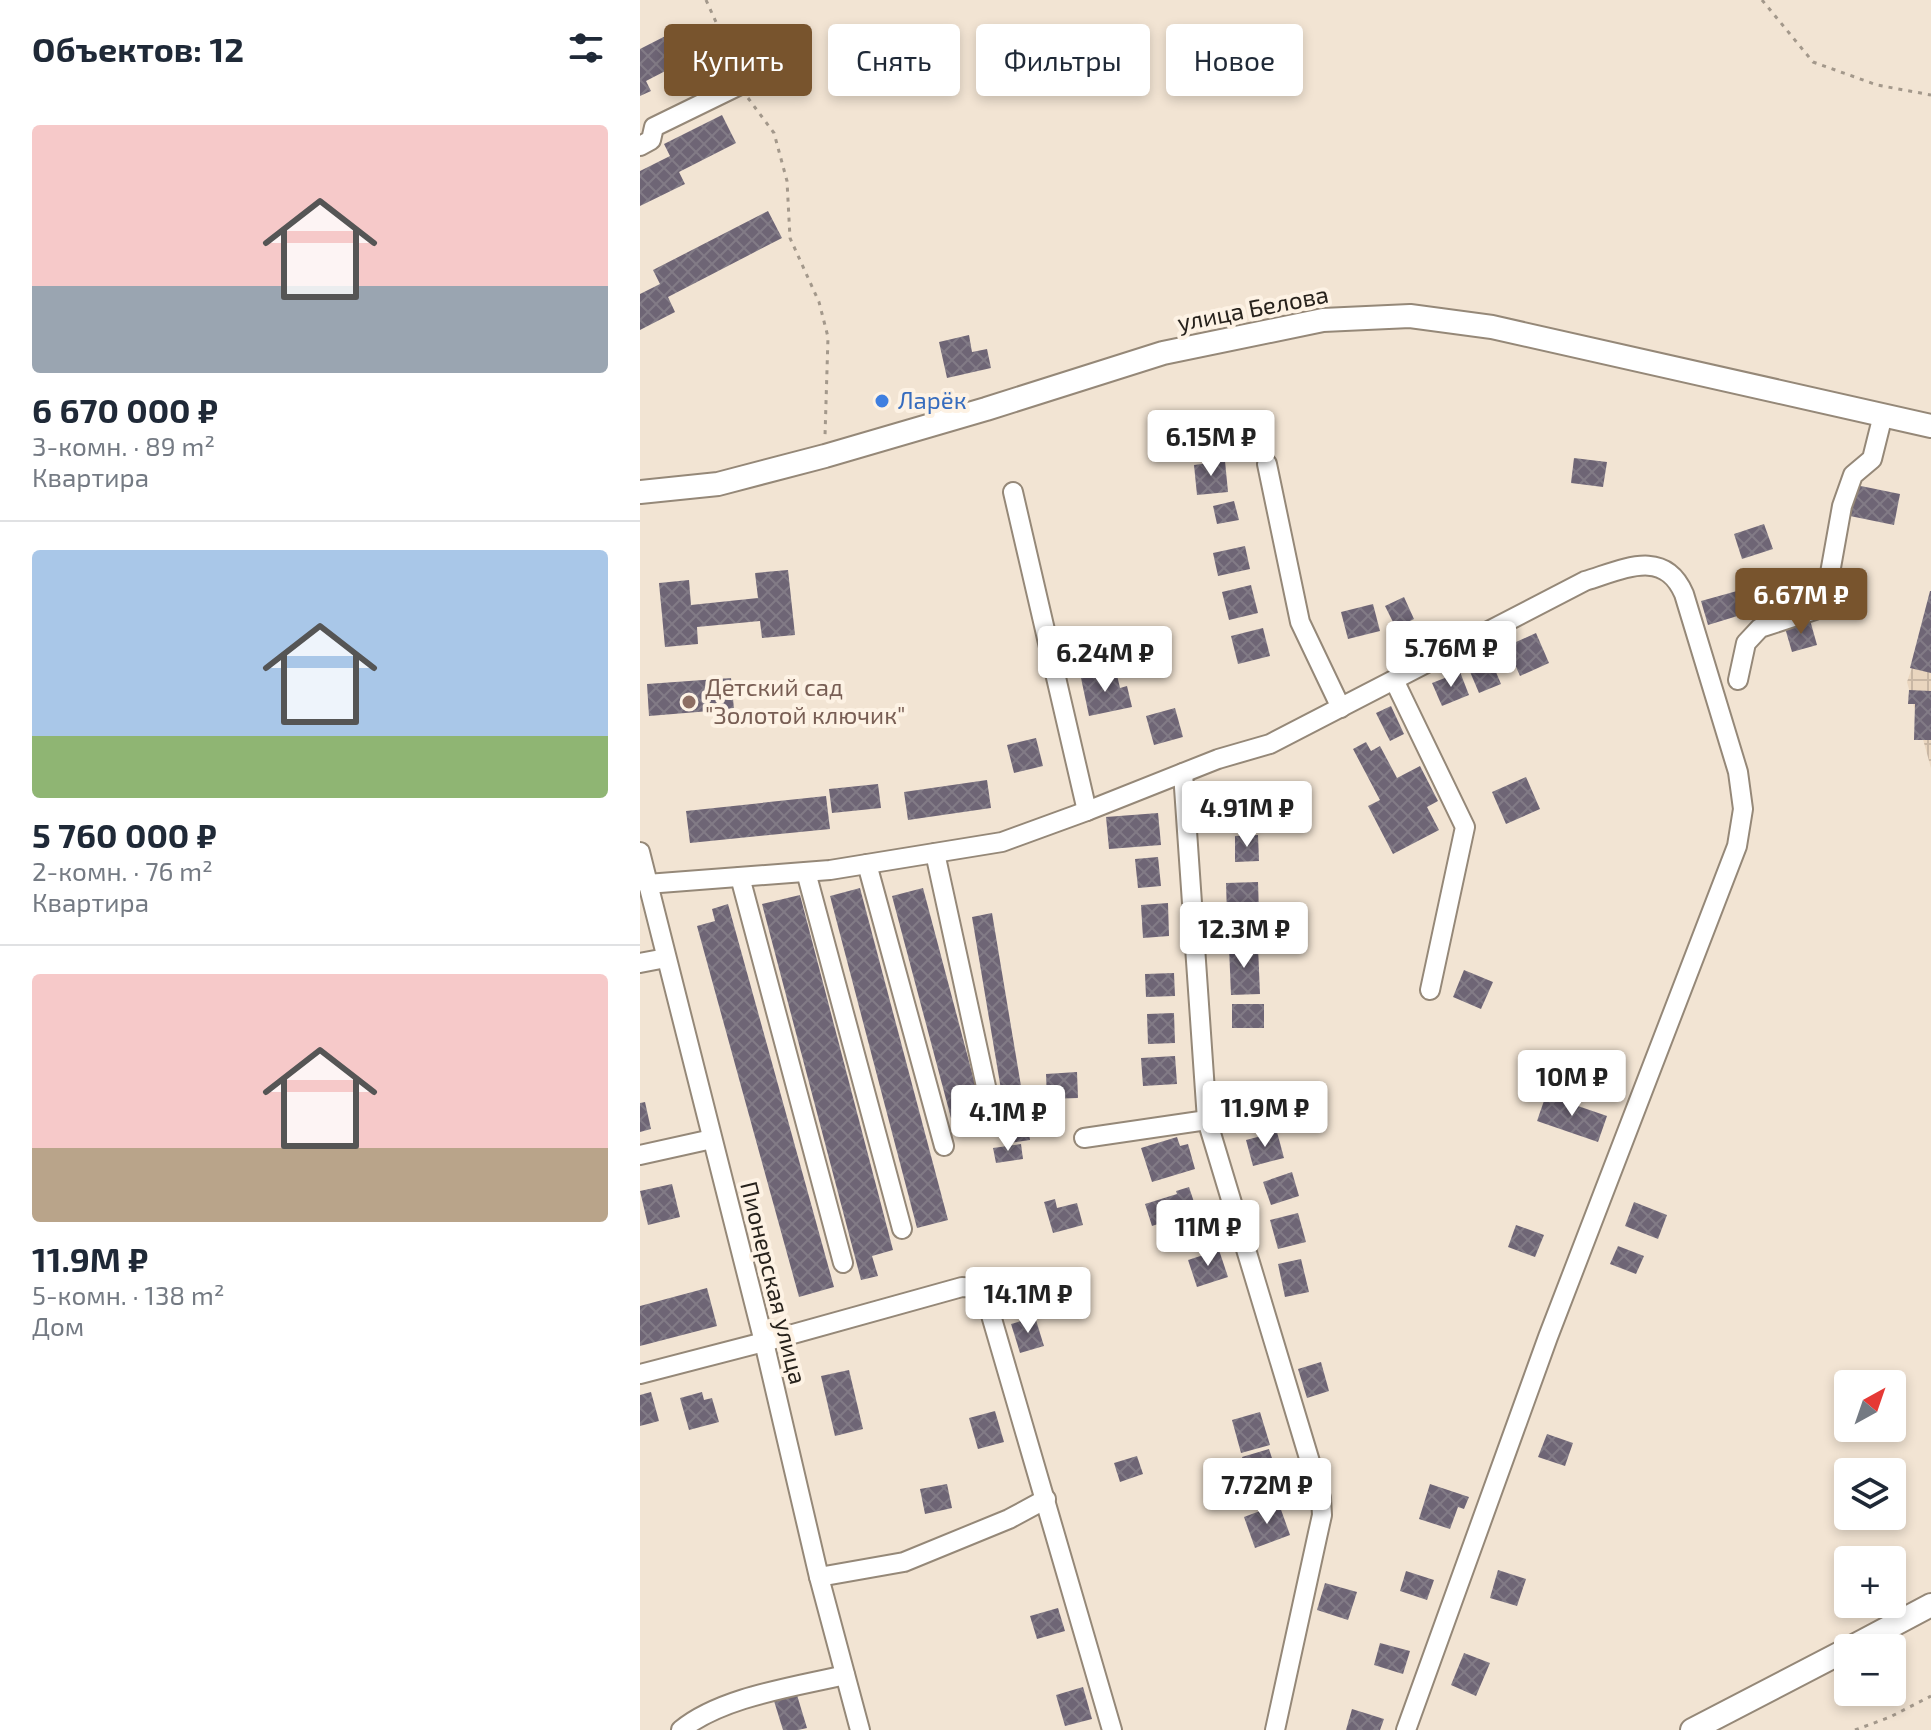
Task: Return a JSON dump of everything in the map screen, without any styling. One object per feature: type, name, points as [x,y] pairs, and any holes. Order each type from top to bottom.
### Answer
[{"type":"main road","name":"улица Белова","points":[[640,492],[718,484],[986,409],[1163,353],[1323,320],[1410,316],[1492,327],[1883,415],[1925,421]]},
{"type":"main road","points":[[1877,1634],[1931,1605]]},
{"type":"main road","points":[[1692,1730],[1834,1657]]},
{"type":"street","points":[[640,146],[651,140],[654,127],[718,96]]},
{"type":"street","points":[[1738,680],[1746,643],[1760,628],[1815,610],[1825,601],[1842,506],[1853,475],[1872,459],[1883,415]]},
{"type":"street","points":[[1267,464],[1300,622],[1341,708]]},
{"type":"street","points":[[1013,492],[1087,811]]},
{"type":"street","points":[[647,884],[806,872],[1002,842],[1218,759],[1270,744],[1585,581],[1642,564],[1664,568],[1673,575],[1684,594],[1738,772],[1743,809],[1737,846],[1548,1337],[1406,1730]]},
{"type":"street","points":[[1394,680],[1465,827],[1430,990]]},
{"type":"street","points":[[1183,773],[1207,1120],[1321,1498],[1322,1515],[1275,1730]]},
{"type":"street","name":"Пионерская улица","points":[[640,852],[859,1728]]},
{"type":"street","points":[[935,853],[992,1114]]},
{"type":"street","points":[[867,864],[944,1146]]},
{"type":"street","points":[[806,872],[902,1229]]},
{"type":"street","points":[[740,877],[843,1263]]},
{"type":"street","points":[[640,963],[666,958]]},
{"type":"street","points":[[1084,1138],[1207,1120]]},
{"type":"street","points":[[640,1155],[712,1139]]},
{"type":"street","points":[[640,1374],[962,1287],[976,1289],[988,1305],[1112,1730]]},
{"type":"street","points":[[819,1577],[904,1562],[1009,1519],[1046,1499]]},
{"type":"street","points":[[681,1730],[716,1708],[845,1675]]},
{"type":"path","points":[[706,0],[717,24]]},
{"type":"path","points":[[1762,0],[1813,62],[1877,85],[1931,95]]},
{"type":"path","points":[[746,96],[774,133],[787,181],[790,238],[819,302],[828,337],[825,456]]},
{"type":"path","points":[[1855,1730],[1890,1717],[1931,1696]]},
{"type":"shaded area","points":[[1931,612],[1931,768],[1907,682]]},
{"type":"building","points":[[664,37],[664,72],[646,81],[651,91],[640,96],[640,49]]},
{"type":"building","points":[[722,115],[736,143],[679,172],[685,184],[640,206],[640,171],[670,156],[664,144]]},
{"type":"building","points":[[768,211],[782,238],[668,297],[675,312],[640,330],[640,294],[660,284],[653,270]]},
{"type":"building","points":[[969,335],[972,352],[987,349],[991,368],[947,378],[939,342]]},
{"type":"building","points":[[1574,458],[1607,462],[1603,487],[1571,483]]},
{"type":"building","points":[[1225,461],[1228,492],[1197,495],[1194,465]]},
{"type":"building","points":[[1856,485],[1900,494],[1894,525],[1850,516]]},
{"type":"building","points":[[1234,501],[1239,520],[1217,524],[1213,506]]},
{"type":"building","points":[[1764,524],[1773,549],[1742,559],[1734,534]]},
{"type":"building","points":[[1245,546],[1250,569],[1218,576],[1213,553]]},
{"type":"building","points":[[788,570],[795,635],[762,638],[760,621],[697,627],[698,644],[665,647],[659,583],[689,580],[691,605],[758,598],[755,573]]},
{"type":"building","points":[[1251,585],[1258,613],[1229,620],[1222,592]]},
{"type":"building","points":[[1737,591],[1744,614],[1708,625],[1701,601]]},
{"type":"building","points":[[1931,591],[1931,673],[1910,668]]},
{"type":"building","points":[[1404,597],[1414,619],[1396,628],[1385,606]]},
{"type":"building","points":[[1373,604],[1380,631],[1348,639],[1341,612]]},
{"type":"building","points":[[1810,620],[1817,645],[1792,652],[1785,628]]},
{"type":"building","points":[[1263,628],[1270,656],[1238,664],[1231,636]]},
{"type":"building","points":[[1536,633],[1549,663],[1520,676],[1507,646]]},
{"type":"building","points":[[1490,658],[1501,684],[1479,693],[1468,667]]},
{"type":"building","points":[[1116,671],[1120,688],[1127,686],[1132,707],[1089,716],[1081,678]]},
{"type":"building","points":[[1460,672],[1469,695],[1442,706],[1432,683]]},
{"type":"building","points":[[731,678],[734,709],[649,716],[647,684]]},
{"type":"building","points":[[1909,690],[1931,691],[1931,740],[1914,740],[1915,704],[1908,704]]},
{"type":"building","points":[[1391,706],[1404,734],[1390,741],[1376,713]]},
{"type":"building","points":[[1175,708],[1183,737],[1154,745],[1146,716]]},
{"type":"building","points":[[1036,738],[1043,766],[1014,773],[1007,745]]},
{"type":"building","points":[[1366,742],[1371,751],[1380,746],[1397,778],[1420,766],[1438,801],[1427,807],[1439,830],[1393,854],[1368,806],[1380,800],[1353,749]]},
{"type":"building","points":[[1526,777],[1540,809],[1506,824],[1492,792]]},
{"type":"building","points":[[987,780],[991,808],[908,820],[904,792]]},
{"type":"building","points":[[878,784],[881,808],[832,813],[829,789]]},
{"type":"building","points":[[1251,786],[1253,823],[1221,824],[1219,787]]},
{"type":"building","points":[[826,796],[830,829],[690,843],[686,811]]},
{"type":"building","points":[[1158,813],[1161,845],[1109,849],[1106,817]]},
{"type":"building","points":[[1258,835],[1259,861],[1235,862],[1235,836]]},
{"type":"building","points":[[1158,857],[1161,886],[1138,888],[1135,859]]},
{"type":"building","points":[[1258,882],[1259,913],[1227,914],[1226,883]]},
{"type":"building","points":[[860,888],[948,1220],[917,1228],[830,896]]},
{"type":"building","points":[[923,888],[984,1118],[966,1123],[964,1114],[951,1118],[892,896]]},
{"type":"building","points":[[800,895],[893,1250],[872,1256],[878,1276],[861,1280],[762,904]]},
{"type":"building","points":[[1168,903],[1169,936],[1143,938],[1141,905]]},
{"type":"building","points":[[728,904],[834,1287],[799,1297],[697,926],[715,921],[712,909]]},
{"type":"building","points":[[992,913],[1030,1140],[1010,1143],[972,917]]},
{"type":"building","points":[[1258,946],[1260,994],[1231,995],[1229,947]]},
{"type":"building","points":[[1464,970],[1493,982],[1481,1009],[1453,997]]},
{"type":"building","points":[[1174,973],[1175,996],[1146,997],[1145,974]]},
{"type":"building","points":[[1232,1004],[1264,1004],[1264,1028],[1232,1028]]},
{"type":"building","points":[[1174,1013],[1175,1043],[1148,1044],[1147,1014]]},
{"type":"building","points":[[1175,1056],[1177,1084],[1143,1086],[1141,1058]]},
{"type":"building","points":[[1077,1072],[1078,1098],[1047,1099],[1046,1074]]},
{"type":"building","points":[[1267,1083],[1269,1116],[1241,1117],[1239,1084]]},
{"type":"building","points":[[1546,1095],[1607,1116],[1598,1142],[1537,1121]]},
{"type":"building","points":[[645,1102],[651,1129],[640,1132],[640,1103]]},
{"type":"building","points":[[1277,1132],[1284,1158],[1253,1166],[1246,1140]]},
{"type":"building","points":[[1177,1137],[1180,1146],[1188,1144],[1195,1169],[1152,1182],[1141,1148]]},
{"type":"building","points":[[1021,1144],[1023,1159],[996,1163],[993,1148]]},
{"type":"building","points":[[1292,1172],[1299,1196],[1271,1205],[1263,1182]]},
{"type":"building","points":[[672,1184],[680,1217],[648,1225],[640,1191]]},
{"type":"building","points":[[1189,1187],[1197,1211],[1152,1226],[1145,1204]]},
{"type":"building","points":[[1055,1199],[1057,1208],[1077,1203],[1083,1225],[1053,1233],[1044,1202]]},
{"type":"building","points":[[1634,1202],[1667,1215],[1658,1239],[1625,1226]]},
{"type":"building","points":[[1298,1213],[1306,1242],[1278,1249],[1270,1220]]},
{"type":"building","points":[[1516,1225],[1544,1235],[1535,1257],[1508,1247]]},
{"type":"building","points":[[1618,1246],[1644,1256],[1636,1274],[1610,1264]]},
{"type":"building","points":[[1219,1250],[1228,1277],[1197,1287],[1188,1260]]},
{"type":"building","points":[[1301,1259],[1309,1292],[1285,1297],[1278,1264]]},
{"type":"building","points":[[707,1288],[717,1326],[640,1346],[640,1306]]},
{"type":"building","points":[[1035,1317],[1044,1346],[1020,1353],[1011,1324]]},
{"type":"building","points":[[1321,1362],[1329,1391],[1307,1398],[1298,1369]]},
{"type":"building","points":[[849,1370],[863,1429],[835,1436],[821,1376]]},
{"type":"building","points":[[651,1392],[659,1421],[640,1426],[640,1395]]},
{"type":"building","points":[[702,1392],[704,1400],[712,1398],[719,1422],[689,1430],[680,1398]]},
{"type":"building","points":[[995,1411],[1004,1442],[978,1449],[969,1418]]},
{"type":"building","points":[[1260,1412],[1270,1445],[1241,1453],[1232,1420]]},
{"type":"building","points":[[1547,1434],[1573,1443],[1565,1466],[1538,1457]]},
{"type":"building","points":[[1269,1449],[1281,1486],[1260,1492],[1252,1467],[1246,1469],[1242,1457]]},
{"type":"building","points":[[1137,1456],[1143,1474],[1120,1482],[1114,1463]]},
{"type":"building","points":[[947,1484],[952,1508],[925,1514],[920,1489]]},
{"type":"building","points":[[1430,1484],[1469,1497],[1464,1509],[1458,1507],[1450,1529],[1419,1519]]},
{"type":"building","points":[[1279,1504],[1290,1535],[1255,1548],[1244,1517]]},
{"type":"building","points":[[1498,1570],[1526,1579],[1517,1606],[1490,1598]]},
{"type":"building","points":[[1406,1571],[1434,1580],[1427,1600],[1400,1591]]},
{"type":"building","points":[[1325,1583],[1357,1592],[1348,1620],[1317,1610]]},
{"type":"building","points":[[1058,1608],[1065,1631],[1037,1639],[1030,1616]]},
{"type":"building","points":[[1380,1643],[1410,1651],[1403,1674],[1374,1665]]},
{"type":"building","points":[[1464,1653],[1490,1663],[1476,1696],[1451,1685]]},
{"type":"building","points":[[1083,1687],[1092,1719],[1065,1726],[1056,1695]]},
{"type":"building","points":[[797,1695],[807,1728],[783,1730],[774,1701]]},
{"type":"building","points":[[1352,1709],[1384,1719],[1380,1730],[1346,1730]]},
{"type":"place","name":"Ларёк","points":[[882,401]]},
{"type":"place","name":"Детский сад \"Золотой ключик\"","points":[[689,702]]}]
